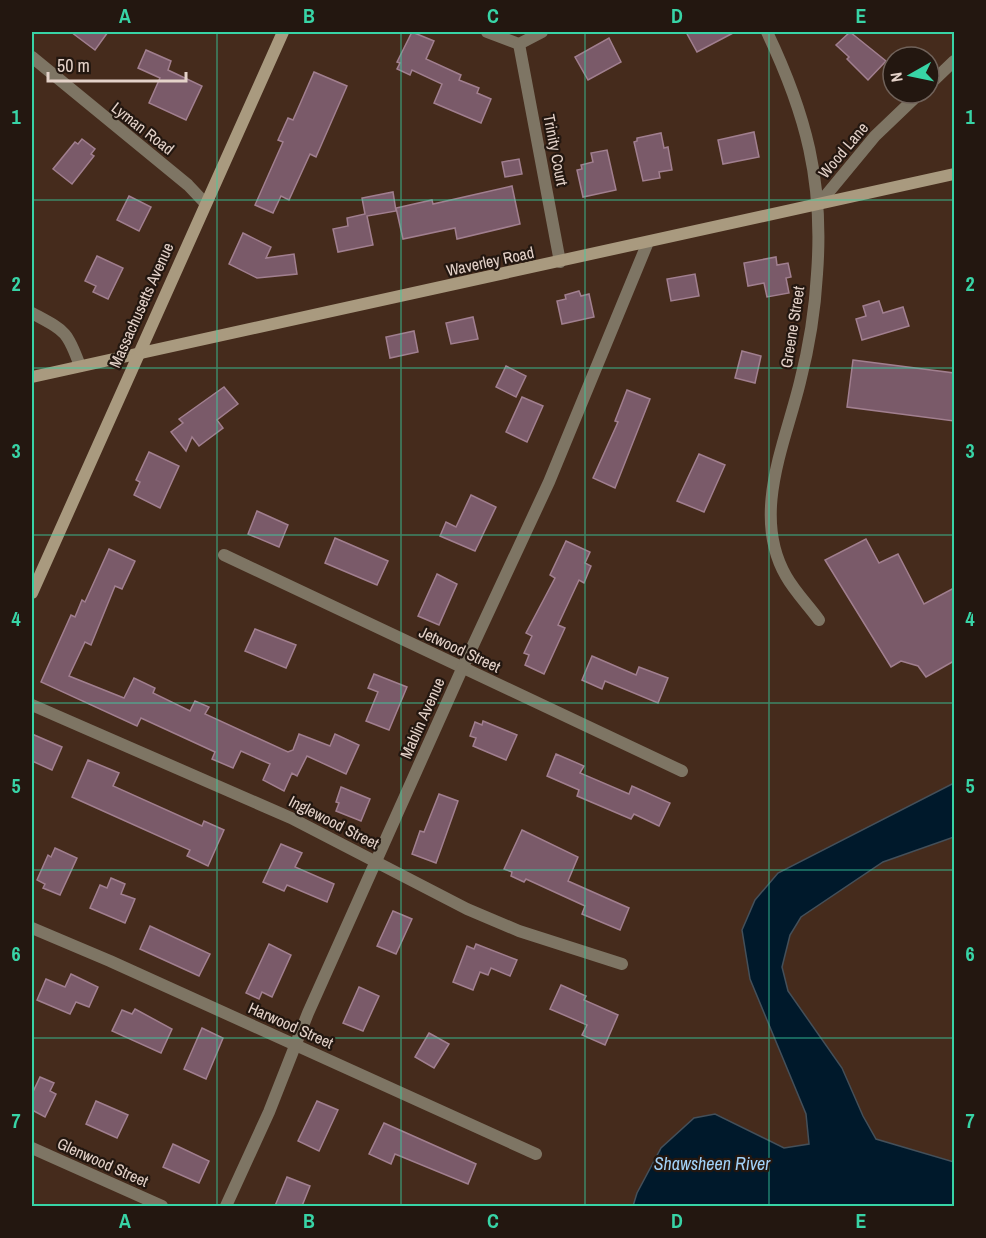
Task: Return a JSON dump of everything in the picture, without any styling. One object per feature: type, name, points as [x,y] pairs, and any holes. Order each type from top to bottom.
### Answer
[{"type":"main road","name":"Massachusetts Avenue","points":[[32,593],[283,32]]},
{"type":"main road","name":"Waverley Road","points":[[32,377],[954,174]]},
{"type":"street","points":[[487,32],[519,44],[542,32]]},
{"type":"street","name":"Greene Street","points":[[767,32],[788,75],[812,153],[818,205],[817,273],[810,334],[778,461],[769,516],[786,576],[819,620]]},
{"type":"street","name":"Trinity Court","points":[[519,44],[560,262]]},
{"type":"street","name":"Lyman Road","points":[[32,57],[181,180],[205,203]]},
{"type":"street","points":[[941,73],[954,61]]},
{"type":"street","name":"Wood Lane","points":[[818,205],[876,136],[908,105]]},
{"type":"street","name":"Mablin Avenue","points":[[226,1206],[269,1112],[294,1045],[462,669],[549,482],[648,242]]},
{"type":"street","points":[[32,313],[58,327],[69,337],[80,366]]},
{"type":"street","name":"Jetwood Street","points":[[224,555],[682,771]]},
{"type":"street","name":"Inglewood Street","points":[[32,705],[291,818],[467,909],[512,928],[622,964]]},
{"type":"street","name":"Harwood Street","points":[[32,928],[110,961],[536,1154]]},
{"type":"street","name":"Glenwood Street","points":[[32,1148],[162,1206]]},
{"type":"water","name":"Shawsheen River","points":[[954,783],[954,837],[883,862],[801,917],[790,935],[782,967],[788,991],[842,1068],[876,1139],[954,1162],[954,1206],[633,1206],[637,1193],[661,1148],[694,1118],[715,1114],[784,1148],[809,1144],[806,1114],[750,979],[742,930],[755,900],[778,873]]},
{"type":"building","points":[[71,32],[108,32],[95,50]]},
{"type":"building","points":[[412,32],[434,41],[426,59],[461,75],[459,80],[479,88],[477,93],[491,99],[481,123],[434,103],[442,84],[412,70],[410,75],[397,69],[400,63],[397,62]]},
{"type":"building","points":[[686,32],[735,32],[697,52]]},
{"type":"building","points":[[850,32],[881,57],[881,66],[868,80],[836,45]]},
{"type":"building","points":[[609,38],[621,62],[588,80],[575,57]]},
{"type":"building","points":[[146,50],[171,61],[168,70],[202,86],[186,120],[149,103],[160,78],[138,68]]},
{"type":"building","points":[[314,72],[347,86],[316,157],[310,154],[289,200],[281,196],[273,213],[255,205],[283,142],[278,140],[288,118],[293,120]]},
{"type":"building","points":[[754,132],[759,157],[723,164],[718,140]]},
{"type":"building","points":[[661,133],[664,148],[668,147],[672,170],[659,172],[660,178],[643,181],[634,142],[637,138]]},
{"type":"building","points":[[82,139],[95,149],[91,154],[94,156],[72,184],[53,169],[75,142],[78,144]]},
{"type":"building","points":[[607,150],[616,190],[583,197],[577,170],[582,169],[581,165],[593,162],[591,153]]},
{"type":"building","points":[[519,159],[522,174],[505,177],[502,162]]},
{"type":"building","points":[[512,186],[520,224],[457,239],[455,228],[403,239],[396,208],[432,200],[433,204]]},
{"type":"building","points":[[393,192],[396,211],[367,216],[373,245],[338,252],[333,229],[348,226],[347,218],[365,214],[362,198]]},
{"type":"building","points":[[129,196],[151,207],[139,231],[117,220]]},
{"type":"building","points":[[243,233],[271,247],[266,258],[294,254],[297,274],[257,278],[229,264]]},
{"type":"building","points":[[97,256],[123,268],[108,299],[93,292],[96,286],[85,281]]},
{"type":"building","points":[[776,257],[777,265],[788,263],[791,277],[786,278],[789,293],[767,297],[764,283],[748,286],[744,263]]},
{"type":"building","points":[[695,274],[699,296],[671,301],[667,279]]},
{"type":"building","points":[[579,291],[581,296],[589,294],[594,317],[562,324],[557,301],[566,299],[565,295]]},
{"type":"building","points":[[879,301],[883,313],[903,307],[909,326],[862,340],[856,319],[866,316],[863,306]]},
{"type":"building","points":[[473,317],[478,339],[451,344],[446,323]]},
{"type":"building","points":[[414,331],[418,352],[390,358],[386,337]]},
{"type":"building","points":[[742,351],[761,356],[755,383],[735,378]]},
{"type":"building","points":[[853,360],[954,373],[954,421],[847,407]]},
{"type":"building","points":[[506,366],[526,376],[516,397],[496,387]]},
{"type":"building","points":[[224,387],[238,404],[217,420],[223,428],[199,446],[192,437],[186,451],[171,432],[183,423],[179,419]]},
{"type":"building","points":[[627,390],[650,399],[615,488],[593,478],[618,422],[615,421]]},
{"type":"building","points":[[522,397],[543,406],[527,442],[506,432]]},
{"type":"building","points":[[149,452],[179,466],[160,508],[134,495],[140,482],[136,480]]},
{"type":"building","points":[[699,454],[725,465],[704,512],[677,501]]},
{"type":"building","points":[[471,495],[496,507],[475,551],[440,536],[446,522],[456,527]]},
{"type":"building","points":[[257,511],[288,525],[279,547],[248,534]]},
{"type":"building","points":[[335,538],[388,561],[377,585],[325,563]]},
{"type":"building","points":[[866,539],[879,563],[898,554],[924,604],[954,588],[954,661],[926,677],[918,666],[901,661],[891,667],[825,560]]},
{"type":"building","points":[[566,541],[590,552],[585,563],[591,566],[584,583],[579,580],[558,625],[565,628],[544,674],[525,665],[529,655],[524,653],[532,636],[526,633],[555,578],[550,575]]},
{"type":"building","points":[[109,549],[135,561],[122,589],[115,586],[91,645],[85,642],[69,676],[124,698],[134,678],[155,688],[153,693],[190,711],[195,701],[209,707],[205,714],[288,752],[293,750],[299,734],[330,746],[335,734],[359,745],[346,774],[307,756],[297,776],[292,773],[284,791],[263,780],[270,764],[241,751],[233,768],[212,759],[215,752],[141,718],[137,726],[41,682],[71,615],[75,617],[82,600],[85,602]]},
{"type":"building","points":[[437,574],[457,584],[439,625],[418,616]]},
{"type":"building","points":[[255,629],[296,645],[286,668],[245,651]]},
{"type":"building","points":[[592,656],[636,675],[639,667],[668,678],[658,703],[605,681],[602,689],[582,680]]},
{"type":"building","points":[[374,674],[407,687],[389,730],[366,721],[378,692],[368,688]]},
{"type":"building","points":[[483,721],[517,735],[506,760],[473,746],[476,738],[470,736],[475,722],[482,725]]},
{"type":"building","points":[[32,734],[62,747],[52,770],[32,761]]},
{"type":"building","points":[[556,754],[584,766],[580,773],[629,794],[632,786],[670,803],[659,826],[634,814],[631,819],[577,796],[579,790],[547,776]]},
{"type":"building","points":[[88,760],[119,773],[113,786],[202,826],[204,821],[224,830],[208,866],[187,856],[190,850],[72,797]]},
{"type":"building","points":[[341,787],[370,799],[361,821],[336,811],[339,803],[336,802]]},
{"type":"building","points":[[439,794],[458,801],[436,863],[412,854],[420,831],[424,832]]},
{"type":"building","points":[[522,830],[578,857],[568,881],[629,908],[620,930],[582,914],[585,906],[526,879],[524,882],[511,876],[512,872],[504,869]]},
{"type":"building","points":[[281,844],[302,853],[295,867],[334,884],[327,902],[287,885],[284,891],[263,882]]},
{"type":"building","points":[[55,848],[77,858],[60,895],[43,888],[45,884],[37,880],[48,855],[51,857]]},
{"type":"building","points":[[111,878],[125,884],[121,894],[135,899],[125,923],[90,908],[100,885],[107,888]]},
{"type":"building","points":[[393,911],[412,919],[396,954],[377,946]]},
{"type":"building","points":[[150,926],[210,954],[199,976],[140,949]]},
{"type":"building","points":[[269,944],[291,955],[272,997],[262,992],[259,999],[246,993]]},
{"type":"building","points":[[476,944],[517,960],[510,976],[491,968],[488,975],[480,972],[473,990],[453,982],[467,946],[474,949]]},
{"type":"building","points":[[71,974],[98,987],[89,1007],[76,1002],[70,1014],[37,1000],[46,979],[65,987]]},
{"type":"building","points":[[561,985],[586,996],[584,1000],[618,1015],[605,1045],[582,1035],[587,1025],[550,1009]]},
{"type":"building","points":[[359,987],[379,996],[363,1031],[343,1023]]},
{"type":"building","points":[[135,1009],[172,1029],[161,1053],[112,1031],[122,1010],[132,1014]]},
{"type":"building","points":[[202,1028],[223,1038],[206,1079],[184,1069]]},
{"type":"building","points":[[429,1033],[449,1044],[434,1068],[415,1057]]},
{"type":"building","points":[[40,1077],[54,1083],[50,1091],[56,1094],[45,1117],[32,1110],[32,1094]]},
{"type":"building","points":[[96,1101],[128,1115],[117,1138],[86,1124]]},
{"type":"building","points":[[317,1101],[338,1110],[319,1151],[298,1141]]},
{"type":"building","points":[[384,1123],[476,1164],[468,1184],[395,1154],[391,1164],[369,1154]]},
{"type":"building","points":[[173,1144],[209,1161],[199,1183],[163,1167]]},
{"type":"building","points":[[287,1177],[310,1186],[302,1206],[275,1206]]}]
